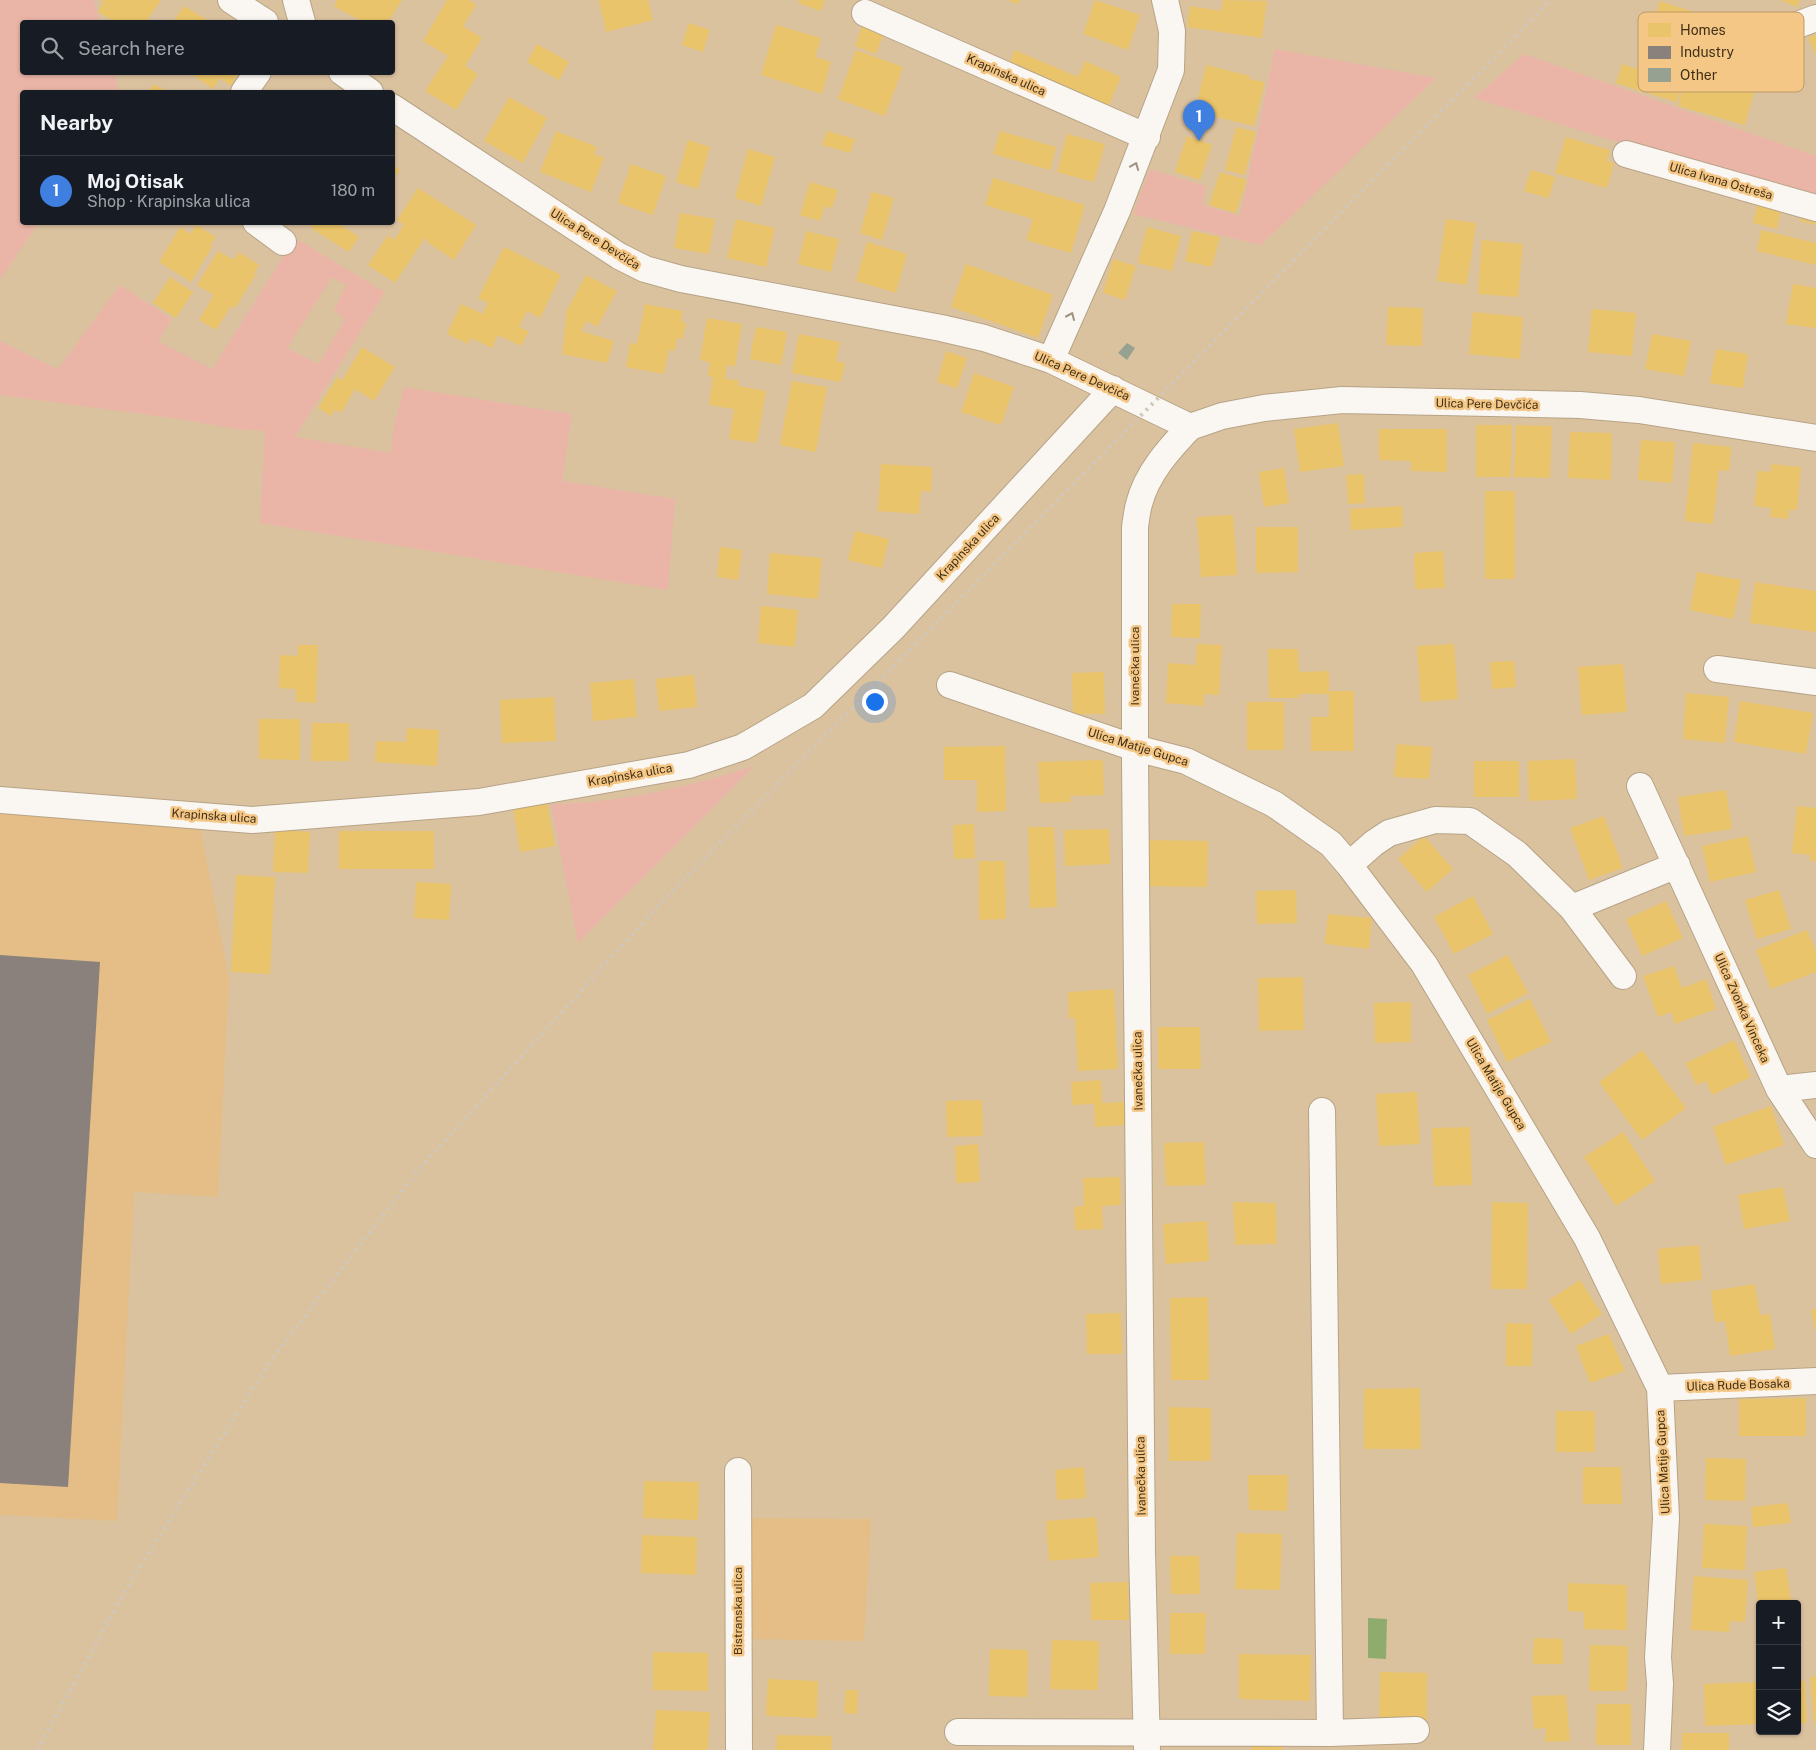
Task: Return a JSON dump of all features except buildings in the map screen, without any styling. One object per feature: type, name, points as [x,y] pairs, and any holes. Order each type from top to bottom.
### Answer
[{"type":"street","points":[[231,0],[262,20]]},
{"type":"street","points":[[296,0],[301,20]]},
{"type":"street","points":[[1051,360],[1117,211],[1147,137],[1171,70],[1172,31],[1165,0]]},
{"type":"street","name":"Krapinska ulica","points":[[865,13],[1147,137]]},
{"type":"street","points":[[1804,22],[1816,18]]},
{"type":"street","points":[[245,90],[256,75]]},
{"type":"street","points":[[346,75],[367,90]]},
{"type":"street","name":"Ulica Pere Devčića","points":[[395,109],[619,256],[645,269],[681,279],[941,328],[984,338],[1051,360],[1190,427],[1222,416],[1264,408],[1342,400],[1580,405],[1639,410],[1816,438]]},
{"type":"street","name":"Ulica Ivana Ostreša","points":[[1626,154],[1816,208]]},
{"type":"street","points":[[260,225],[283,242]]},
{"type":"street","name":"Krapinska ulica","points":[[0,800],[252,820],[479,802],[688,765],[743,747],[813,706],[893,628],[1113,389]]},
{"type":"street","name":"Ivanečka ulica","points":[[1147,1741],[1142,1552],[1135,748],[1135,527],[1139,503],[1152,474],[1162,458],[1190,427]]},
{"type":"street","points":[[1717,669],[1816,682]]},
{"type":"street","name":"Ulica Matije Gupca","points":[[950,685],[1135,748],[1186,761],[1274,804],[1331,844],[1424,964],[1587,1238],[1660,1388],[1666,1518],[1658,1657],[1660,1684],[1657,1750]]},
{"type":"street","name":"Ulica Zvonka Vinceka","points":[[1640,786],[1779,1089],[1816,1145]]},
{"type":"street","points":[[1349,865],[1374,843],[1389,833],[1435,820],[1470,821],[1517,854],[1572,908],[1623,976]]},
{"type":"street","points":[[1572,908],[1677,865]]},
{"type":"street","points":[[1779,1089],[1816,1085]]},
{"type":"street","points":[[1322,1111],[1330,1733]]},
{"type":"street","name":"Ulica Rude Bosaka","points":[[1660,1388],[1816,1381]]},
{"type":"street","name":"Bistranska ulica","points":[[738,1471],[738,1750]]},
{"type":"street","points":[[958,1732],[1147,1741],[1416,1730]]},
{"type":"shaded area","points":[[0,0],[94,0],[99,20],[20,20],[20,75],[115,75],[118,90],[20,90],[20,225],[37,225],[0,280]]},
{"type":"shaded area","points":[[1275,49],[1436,78],[1261,245],[1133,214],[1150,169],[1206,186],[1203,205],[1240,216]]},
{"type":"shaded area","points":[[1524,54],[1816,156],[1816,200],[1474,98]]},
{"type":"shaded area","points":[[295,238],[385,292],[295,437],[391,453],[394,426],[404,387],[572,414],[562,481],[675,499],[668,590],[260,523],[265,431],[235,429],[180,419],[0,395],[0,341],[58,369],[120,285],[172,319],[158,341],[212,369]],"holes":[[[332,277],[346,285],[334,311],[345,319],[319,364],[287,348]]]},
{"type":"shaded area","points":[[754,766],[578,943],[551,804],[603,801],[629,797],[704,781]]},
{"type":"shaded area","points":[[0,812],[200,826],[229,979],[218,1197],[134,1192],[117,1521],[0,1515]]},
{"type":"shaded area","points":[[747,1518],[871,1519],[864,1641],[748,1639]]},
{"type":"shaded area","points":[[1368,1618],[1387,1619],[1386,1659],[1368,1658]]},
{"type":"railway","points":[[37,1750],[132,1579],[271,1360],[415,1174],[658,906],[1550,0]]},
{"type":"place","name":"Moj Otisak","points":[[1199,141]]}]
